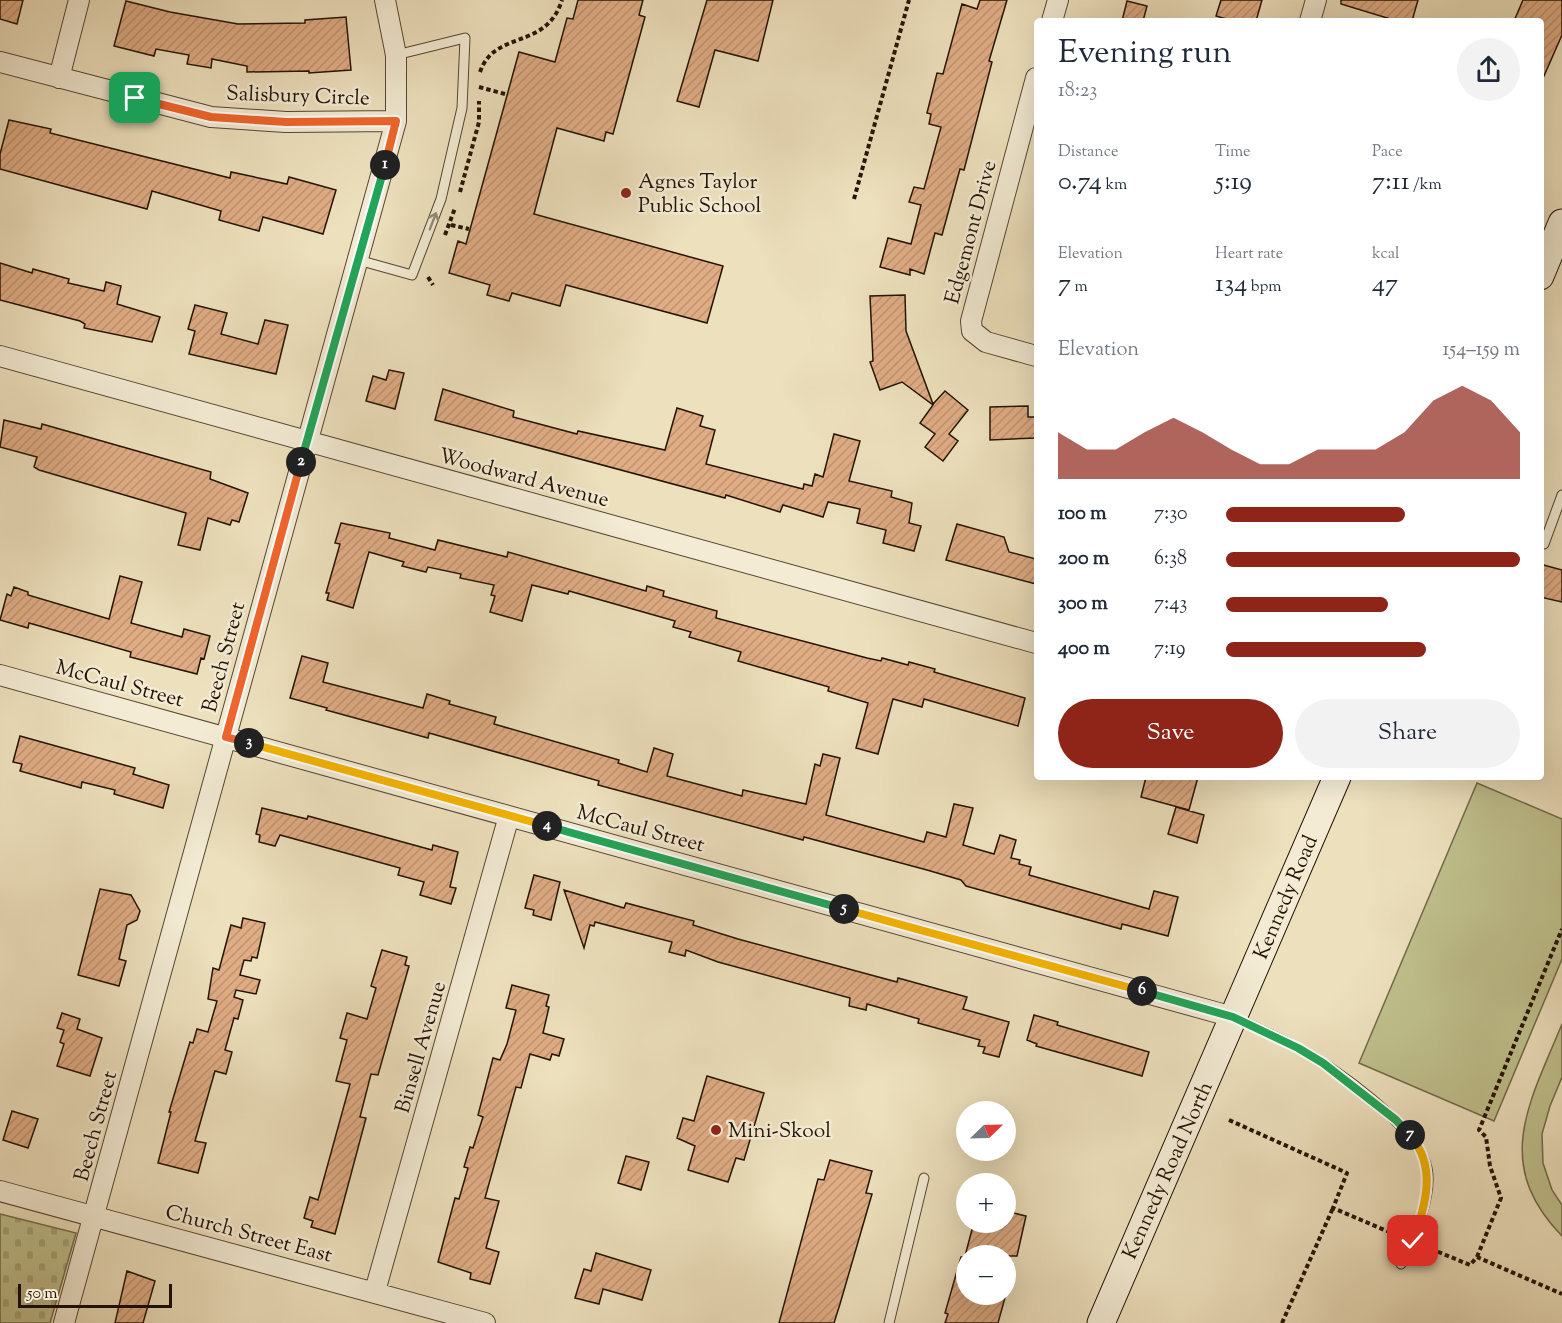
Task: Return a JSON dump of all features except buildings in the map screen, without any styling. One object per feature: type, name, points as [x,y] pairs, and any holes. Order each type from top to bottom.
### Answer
[{"type":"main road","points":[[1544,267],[1562,224]]},
{"type":"main road","name":"Kennedy Road","points":[[1233,1017],[1337,780]]},
{"type":"main road","name":"Kennedy Road North","points":[[1101,1323],[1233,1017]]},
{"type":"street","points":[[58,78],[80,0]]},
{"type":"street","name":"Beech Street","points":[[64,1323],[95,1218],[306,442],[396,121],[396,55],[385,0]]},
{"type":"street","points":[[1053,18],[1058,0]]},
{"type":"street","points":[[1311,18],[1316,0]]},
{"type":"street","name":"Salisbury Circle","points":[[0,62],[211,117],[286,122],[396,121]]},
{"type":"street","name":"Edgemont Drive","points":[[1034,85],[971,321],[972,331],[986,342],[1034,355]]},
{"type":"street","name":"Woodward Avenue","points":[[0,356],[1034,642]]},
{"type":"street","name":"McCaul Street","points":[[0,675],[1233,1017]]},
{"type":"street","name":"Binsell Avenue","points":[[375,1291],[509,816]]},
{"type":"street","name":"Church Street East","points":[[0,1191],[375,1291],[485,1323]]},
{"type":"lane","points":[[358,260],[412,275],[441,199],[462,108],[465,38],[396,55]]},
{"type":"lane","points":[[1544,544],[1562,495]]},
{"type":"lane","points":[[1233,1017],[1323,1063],[1396,1120],[1416,1143],[1427,1168],[1428,1188],[1413,1241],[1401,1264]]},
{"type":"lane","points":[[889,1323],[924,1178]]},
{"type":"path","points":[[440,243],[451,225],[479,122],[479,73],[489,53],[498,47],[531,36],[545,28],[560,8],[562,0]]},
{"type":"path","points":[[854,199],[909,0]]},
{"type":"path","points":[[479,87],[505,94]]},
{"type":"path","points":[[451,225],[469,230]]},
{"type":"path","points":[[427,273],[428,281],[433,285]]},
{"type":"path","points":[[1334,1208],[1470,1265],[1477,1257],[1501,1198],[1490,1166],[1486,1137],[1479,1130],[1562,929]]},
{"type":"path","points":[[1229,1120],[1347,1173],[1334,1208],[1282,1323]]},
{"type":"path","points":[[1477,1257],[1562,1293]]},
{"type":"green space","points":[[1477,783],[1562,819],[1562,959],[1494,1121],[1359,1063]]},
{"type":"green space","points":[[1562,1024],[1562,1077],[1542,1134],[1543,1163],[1552,1190],[1562,1205],[1562,1236],[1541,1210],[1528,1184],[1523,1158],[1523,1133],[1538,1081]]},
{"type":"green space","points":[[0,1214],[76,1233],[50,1323],[0,1323]]},
{"type":"place","name":"Agnes Taylor Public School","points":[[626,193]]},
{"type":"place","name":"Mini-Skool","points":[[716,1130]]},
{"type":"route","points":[[135,98],[211,117],[286,122],[396,121],[226,737],[1233,1017],[1298,1048],[1323,1063],[1396,1120],[1416,1143],[1427,1168],[1428,1188],[1413,1241]]}]
